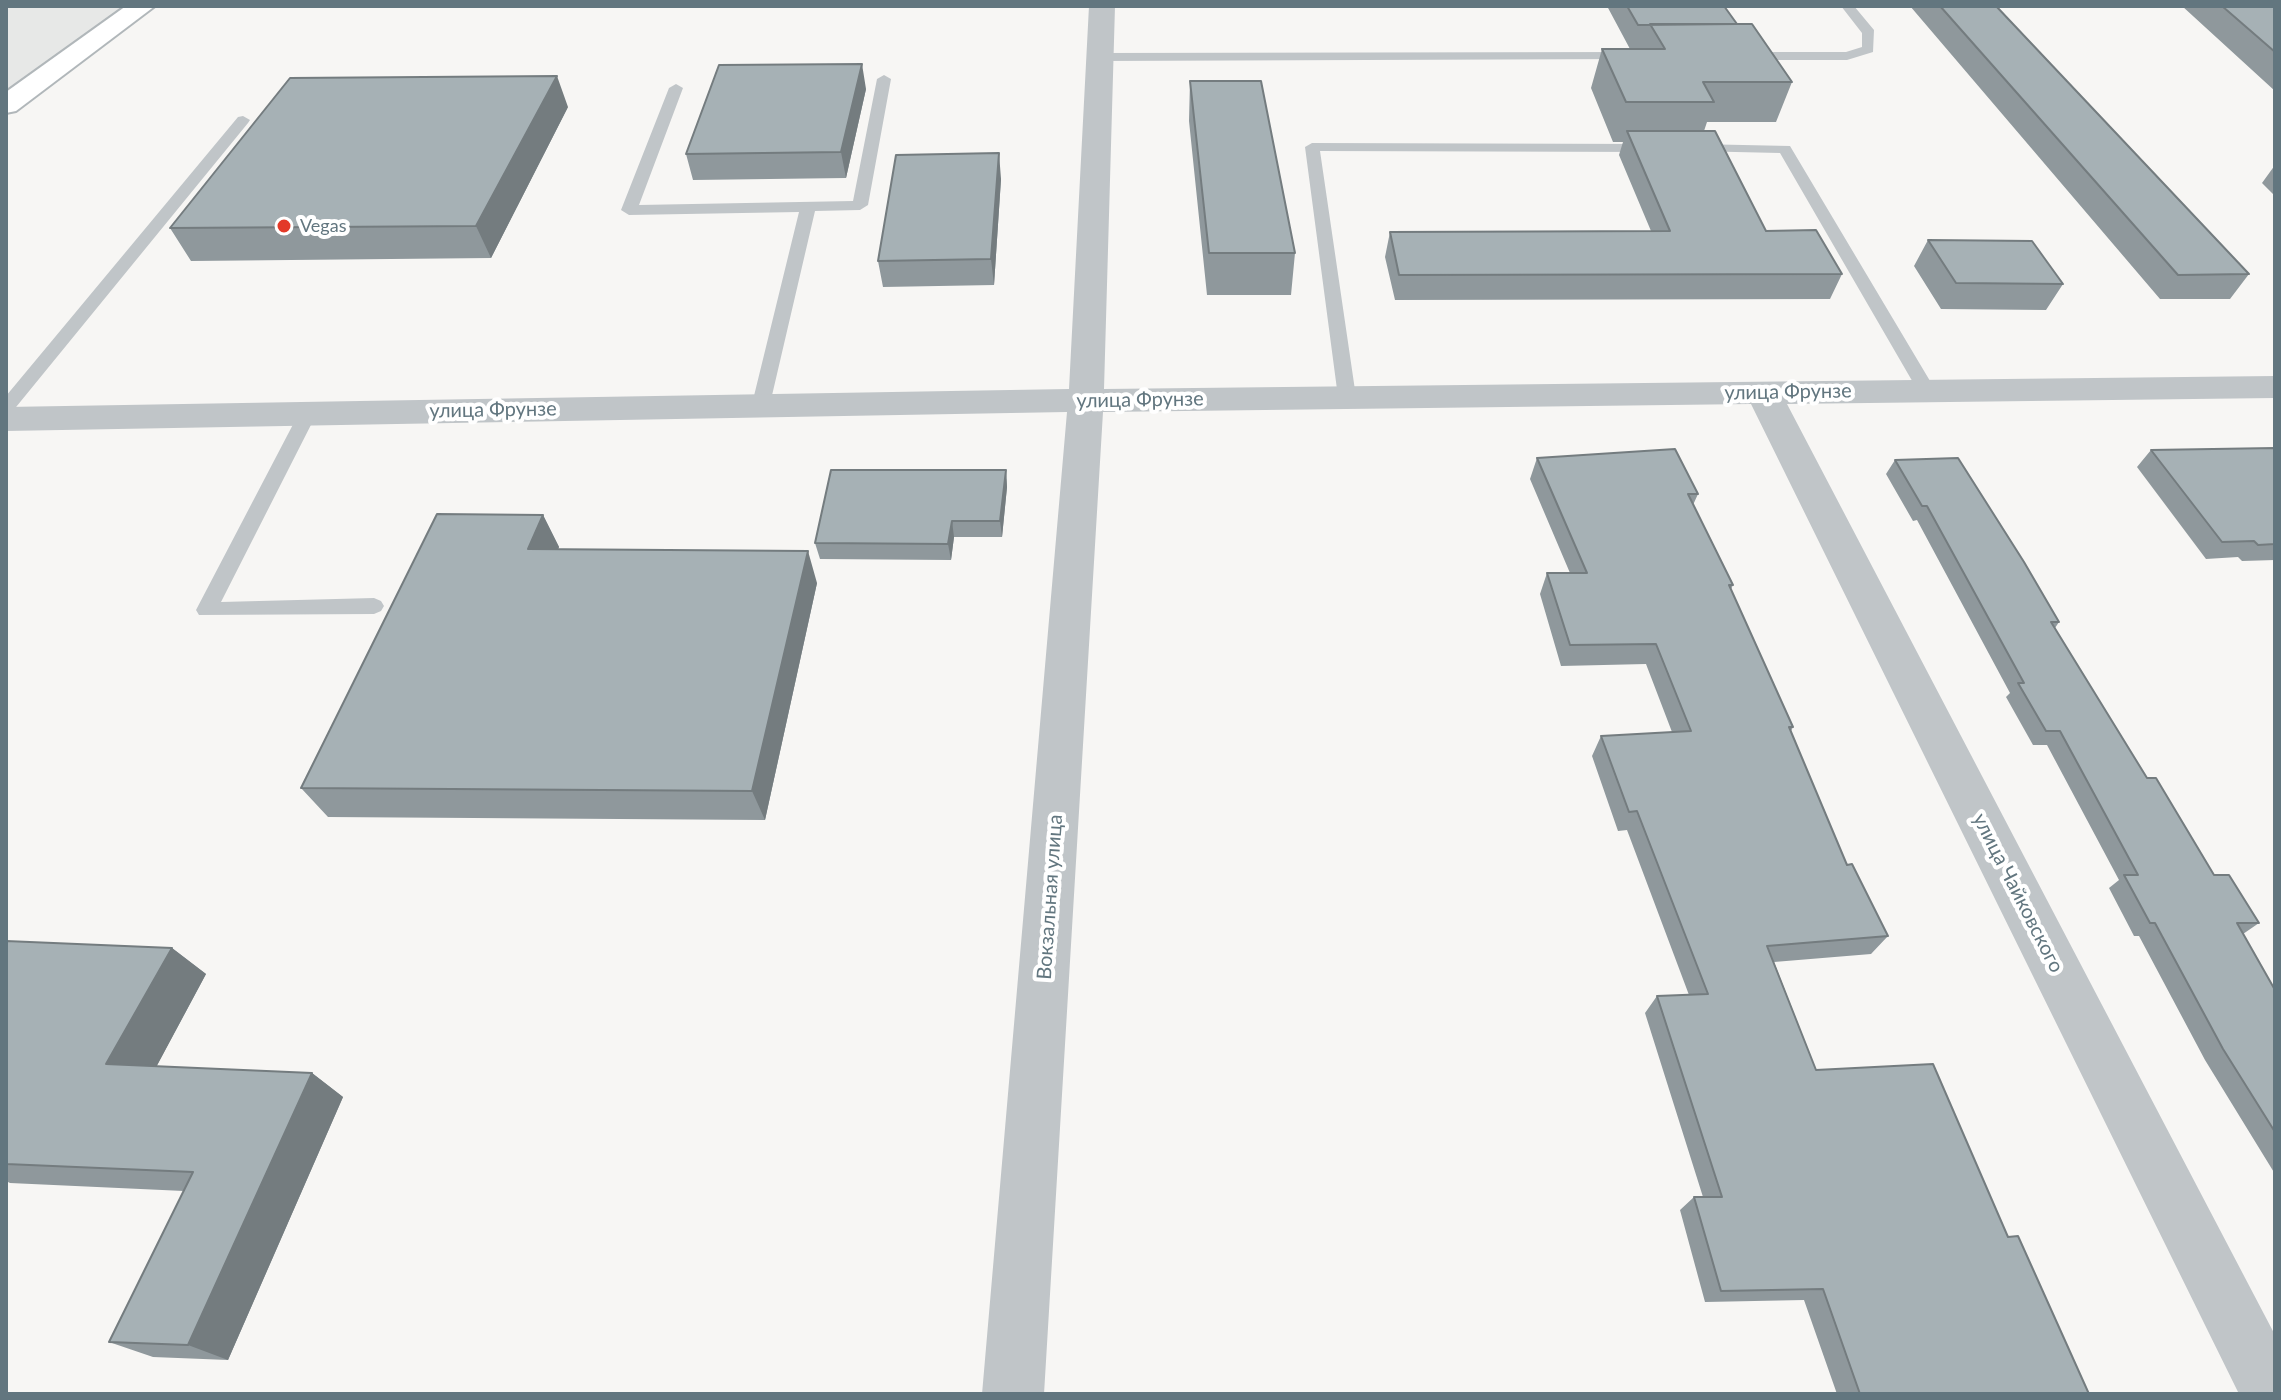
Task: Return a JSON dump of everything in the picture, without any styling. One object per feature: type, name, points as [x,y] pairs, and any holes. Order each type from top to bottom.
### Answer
[{"type":"main road","points":[[6,105],[142,6]]},
{"type":"street","name":"Вокзальная улица","points":[[1013,1394],[1086,400],[1102,6]]},
{"type":"street","name":"улица Фрунзе","points":[[6,419],[761,404],[2275,387]]},
{"type":"street","name":"улица Чайковского","points":[[1763,393],[2272,1394]]},
{"type":"lane","points":[[1736,56],[1847,56],[1868,49],[1869,33],[1847,6]]},
{"type":"lane","points":[[1100,57],[1641,56]]},
{"type":"lane","points":[[676,88],[629,210],[860,205],[884,79]]},
{"type":"lane","points":[[6,408],[243,120]]},
{"type":"lane","points":[[1347,397],[1312,147],[1785,149],[1927,391]]},
{"type":"lane","points":[[761,404],[808,207]]},
{"type":"lane","points":[[308,413],[206,610],[374,606]]},
{"type":"shaded area","points":[[6,6],[142,6],[6,105]]},
{"type":"building","points":[[1627,6],[1724,6],[1737,24],[1638,25]]},
{"type":"building","points":[[1940,6],[1996,6],[2249,274],[2178,275]]},
{"type":"building","points":[[2222,6],[2275,6],[2275,52]]},
{"type":"building","points":[[1650,24],[1752,24],[1792,82],[1703,82],[1714,102],[1626,102],[1602,49],[1665,49]]},
{"type":"building","points":[[862,64],[841,152],[686,154],[719,65]]},
{"type":"building","points":[[557,76],[476,226],[170,228],[290,78]]},
{"type":"building","points":[[1190,81],[1261,81],[1295,253],[1209,253]]},
{"type":"building","points":[[1627,131],[1715,131],[1766,231],[1816,230],[1842,274],[1399,275],[1390,232],[1670,231]]},
{"type":"building","points":[[999,153],[991,259],[878,261],[896,155]]},
{"type":"building","points":[[1928,240],[2032,241],[2063,284],[1956,283]]},
{"type":"building","points":[[2275,448],[2275,544],[2258,545],[2254,541],[2222,542],[2151,450]]},
{"type":"building","points":[[1675,449],[1698,494],[1688,494],[1733,585],[1729,585],[1793,727],[1789,727],[1847,865],[1852,864],[1888,936],[1767,946],[1816,1070],[1933,1064],[2008,1237],[2018,1236],[2089,1394],[1860,1394],[1823,1289],[1721,1291],[1694,1197],[1722,1197],[1657,996],[1708,994],[1637,811],[1629,812],[1601,736],[1691,731],[1656,644],[1570,645],[1547,573],[1587,573],[1537,458]]},
{"type":"building","points":[[1958,458],[2024,562],[2059,622],[2051,622],[2147,778],[2156,778],[2214,875],[2229,875],[2259,923],[2237,923],[2275,990],[2275,1132],[2223,1049],[2155,923],[2150,923],[2124,875],[2138,875],[2060,731],[2046,731],[2018,683],[2024,683],[1927,506],[1922,506],[1895,460]]},
{"type":"building","points":[[831,470],[1006,470],[1000,521],[952,521],[948,544],[815,543]]},
{"type":"building","points":[[437,514],[543,515],[528,549],[808,551],[752,791],[301,788]]},
{"type":"building","points":[[6,941],[172,948],[106,1064],[312,1073],[188,1345],[109,1342],[193,1172],[6,1164]]},
{"type":"place","name":"Vegas","points":[[284,226]]}]
